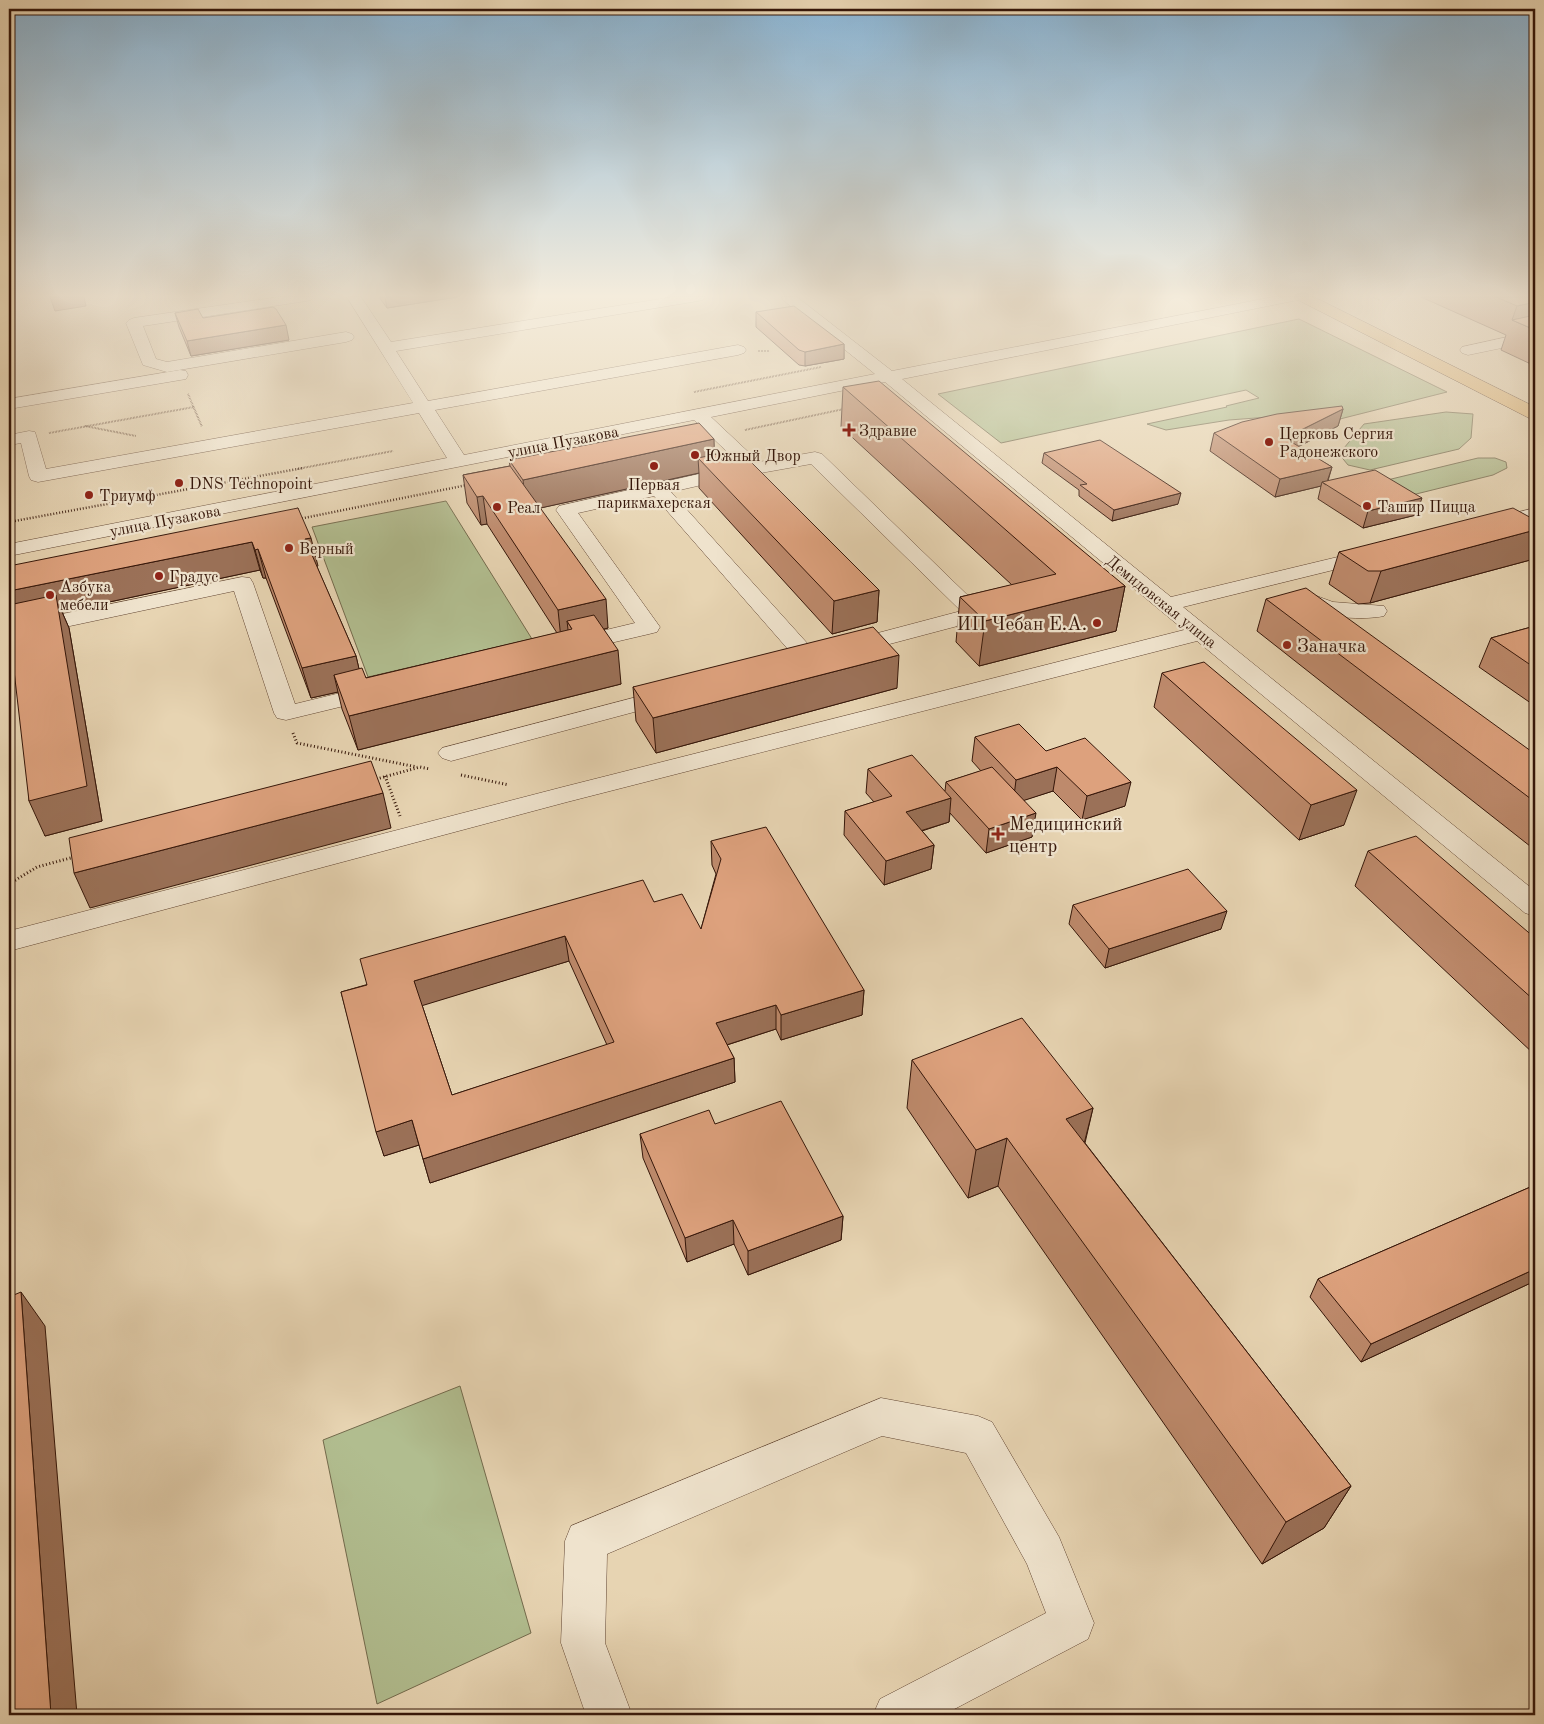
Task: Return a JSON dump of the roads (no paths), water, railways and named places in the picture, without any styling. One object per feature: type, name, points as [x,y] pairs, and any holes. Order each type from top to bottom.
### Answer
[{"type":"main road","points":[[1467,377],[1535,414]]},
{"type":"main road","points":[[1491,377],[1535,399]]},
{"type":"street","points":[[9,404],[166,377]]},
{"type":"street","points":[[405,377],[459,462]]},
{"type":"street","points":[[9,440],[29,436],[38,476],[584,377]]},
{"type":"street","name":"улица Пузакова","points":[[9,550],[887,377]]},
{"type":"street","name":"Демидовская улица","points":[[890,377],[1535,906]]},
{"type":"street","points":[[697,414],[755,468]]},
{"type":"street","points":[[554,650],[649,627],[566,510],[658,489],[755,468],[815,458],[976,614],[799,661],[658,489]]},
{"type":"street","points":[[1468,531],[1535,514]]},
{"type":"street","points":[[1167,604],[1392,550]]},
{"type":"street","points":[[1274,579],[1312,603],[1342,612],[1376,611]]},
{"type":"street","points":[[9,632],[242,583],[286,713],[401,686]]},
{"type":"street","points":[[9,941],[563,795],[1201,633]]},
{"type":"street","points":[[445,762],[695,688]]},
{"type":"street","points":[[609,1715],[583,1643],[586,1541],[881,1417],[978,1436],[1044,1552],[1072,1623],[896,1715]]},
{"type":"place","name":"Здравие","points":[[849,430]]},
{"type":"place","name":"Церковь Сергия Радонежского","points":[[1269,442]]},
{"type":"place","name":"Южный Двор","points":[[695,455]]},
{"type":"place","name":"Первая парикмахерская","points":[[654,466]]},
{"type":"place","name":"DNS Technopoint","points":[[179,483]]},
{"type":"place","name":"Триумф","points":[[89,495]]},
{"type":"place","name":"Ташир Пицца","points":[[1367,506]]},
{"type":"place","name":"Реал","points":[[497,507]]},
{"type":"place","name":"Верный","points":[[289,548]]},
{"type":"place","name":"Градус","points":[[159,576]]},
{"type":"place","name":"Азбука мебели","points":[[50,595]]},
{"type":"place","name":"ИП Чебан Е.А.","points":[[1097,623]]},
{"type":"place","name":"Заначка","points":[[1287,645]]},
{"type":"place","name":"Медицинский центр","points":[[998,834]]}]
